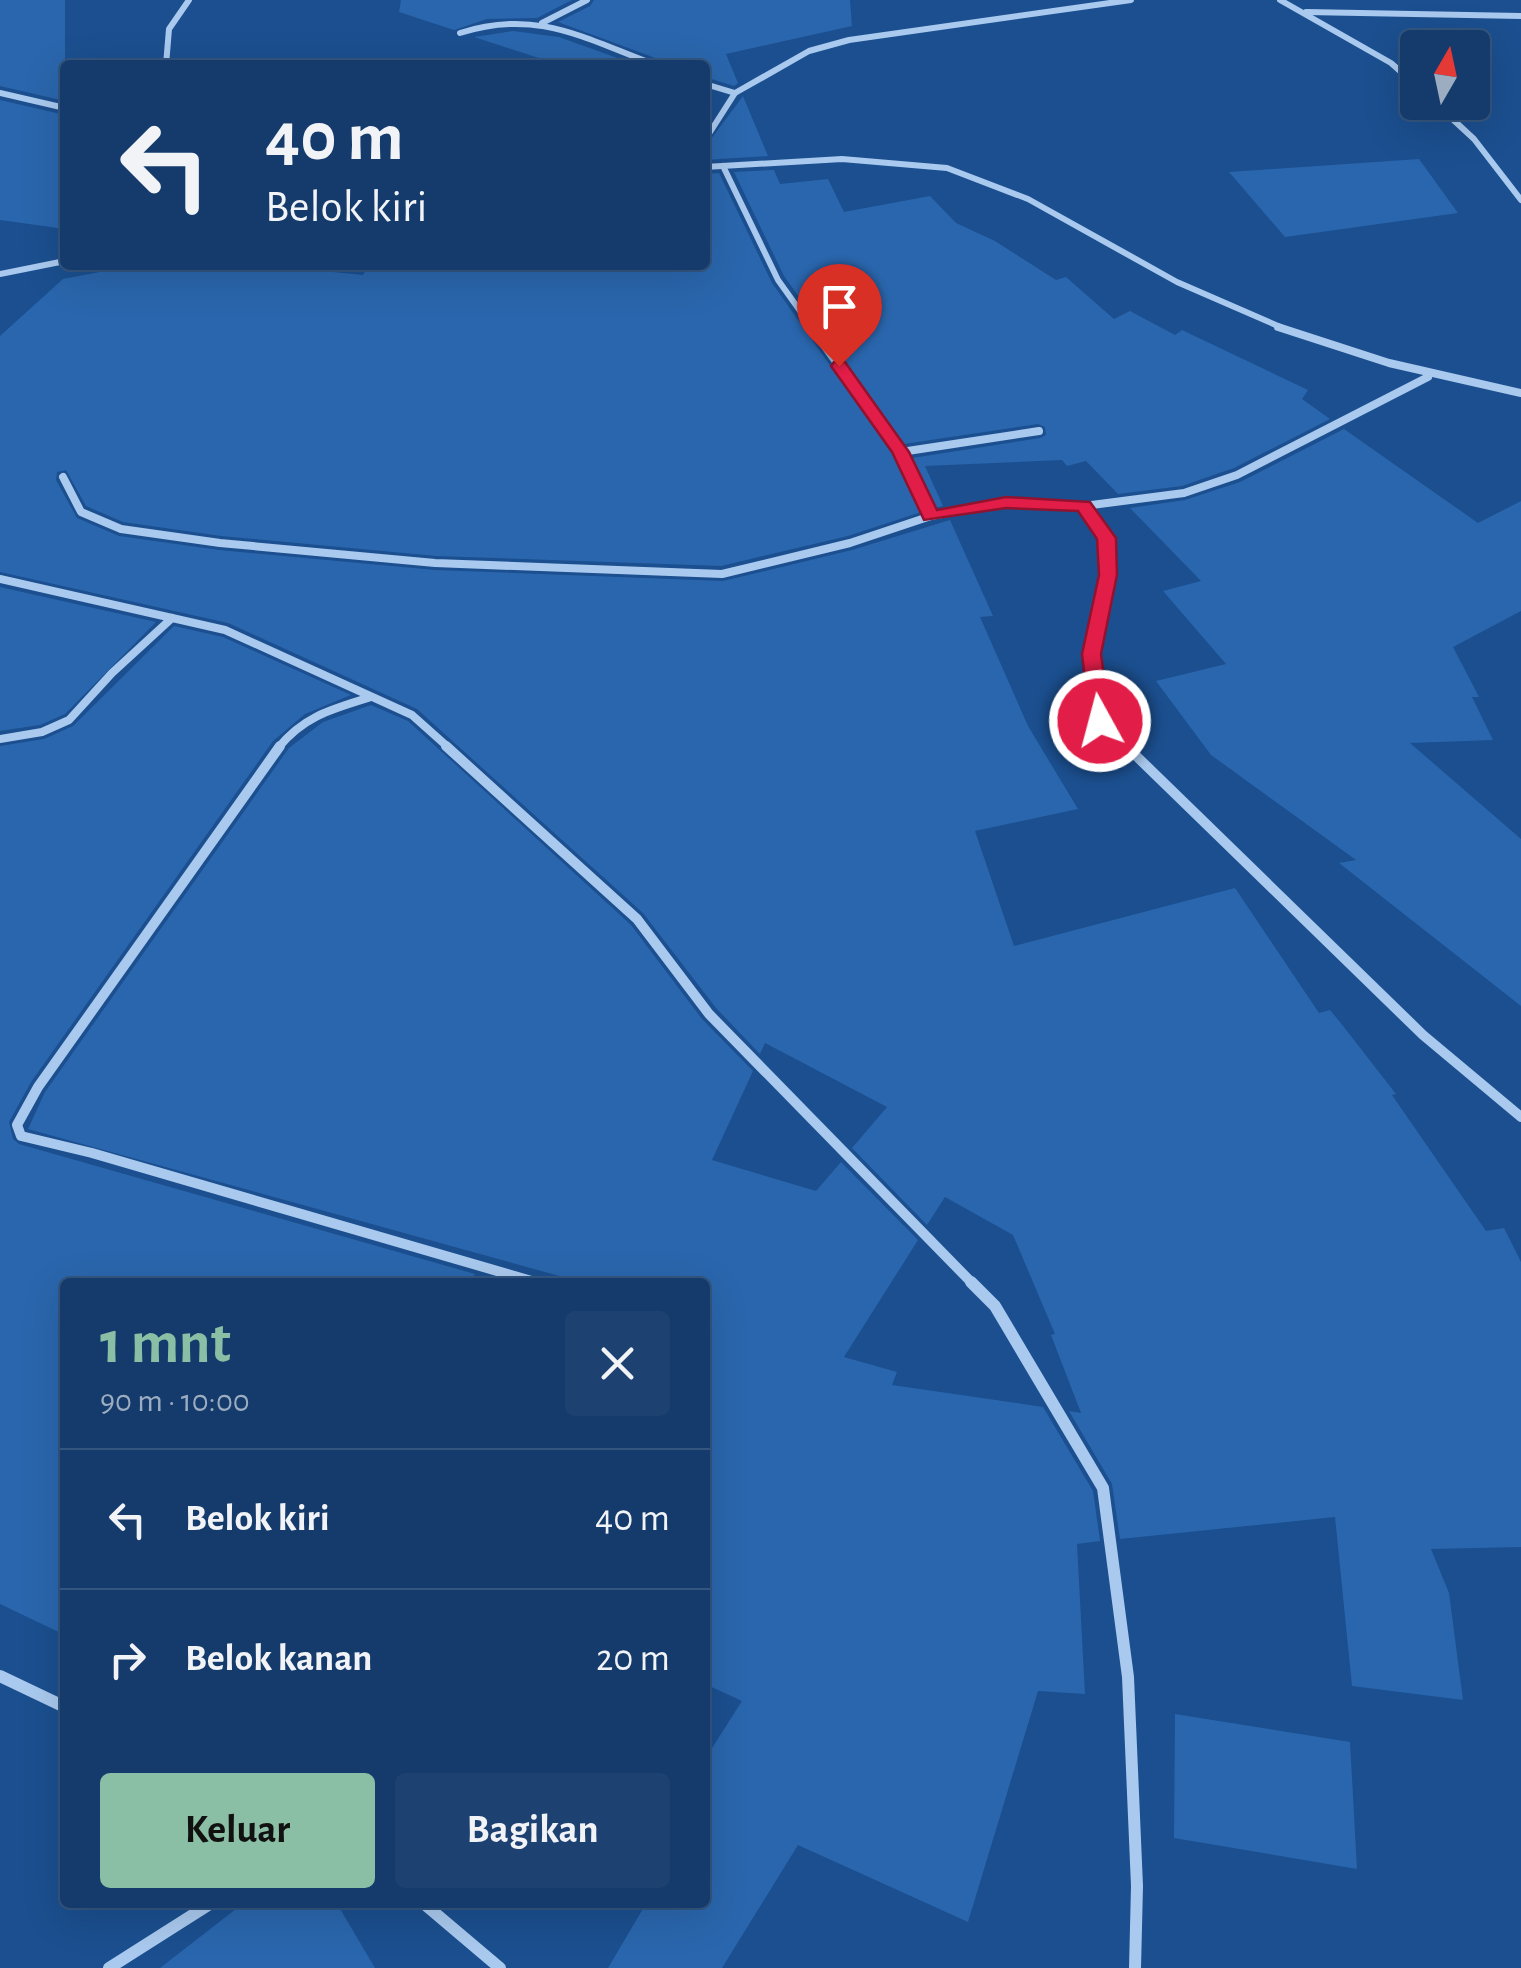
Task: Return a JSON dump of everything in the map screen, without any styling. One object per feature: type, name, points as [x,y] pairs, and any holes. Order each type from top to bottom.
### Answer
[{"type":"street","points":[[166,60],[169,29],[188,0]]},
{"type":"street","points":[[542,22],[587,0]]},
{"type":"street","points":[[710,132],[735,94],[808,51],[849,40],[1131,0]]},
{"type":"street","points":[[1280,0],[1306,12],[1400,72]]},
{"type":"street","points":[[1306,12],[1521,16]]},
{"type":"street","points":[[460,32],[494,22],[542,22],[643,60]]},
{"type":"street","points":[[710,86],[735,94]]},
{"type":"street","points":[[0,94],[60,107]]},
{"type":"street","points":[[1453,120],[1474,139],[1521,200]]},
{"type":"street","points":[[710,167],[845,160],[924,164],[974,175],[1178,284],[1251,316],[1428,377],[1521,392]]},
{"type":"street","points":[[723,166],[778,280],[901,452],[931,516]]},
{"type":"street","points":[[0,274],[60,262]]},
{"type":"street","points":[[63,477],[81,512],[121,529],[220,543],[435,562],[722,574],[850,544],[931,516],[1006,502],[1084,506],[1184,493],[1237,475],[1428,377]]},
{"type":"street","points":[[901,452],[1039,431]]},
{"type":"street","points":[[1084,506],[1106,538],[1108,575],[1092,654],[1100,721],[1422,1035],[1521,1117]]},
{"type":"street","points":[[0,579],[225,630],[412,715],[636,919],[709,1014],[830,1142],[995,1306],[1103,1488],[1128,1677],[1137,1886],[1135,1968]]},
{"type":"street","points":[[0,739],[42,732],[68,720],[172,618]]},
{"type":"street","points":[[372,697],[315,714],[295,727],[254,779],[38,1086],[17,1125],[21,1136],[521,1278]]},
{"type":"street","points":[[0,1676],[60,1705]]},
{"type":"street","points":[[110,1968],[204,1908]]},
{"type":"street","points":[[429,1908],[500,1968]]},
{"type":"building","points":[[0,0],[65,0],[65,60],[60,60],[60,100],[0,86]]},
{"type":"building","points":[[401,0],[572,0],[537,18],[487,19],[454,30],[399,12]]},
{"type":"building","points":[[594,0],[850,0],[852,26],[726,54],[738,83],[734,86],[710,79],[710,60],[659,60],[558,22],[590,6]]},
{"type":"building","points":[[513,31],[559,37],[623,60],[545,60],[474,37]]},
{"type":"building","points":[[743,96],[768,156],[710,160],[710,140]]},
{"type":"building","points":[[0,100],[60,114],[60,228],[0,220]]},
{"type":"building","points":[[1419,159],[1458,213],[1285,237],[1229,172]]},
{"type":"building","points":[[774,170],[780,184],[828,179],[844,212],[930,196],[956,223],[995,241],[1056,280],[1066,277],[1114,319],[1130,311],[1175,335],[1182,330],[1308,390],[1302,399],[1330,419],[1234,468],[1182,486],[1118,494],[1086,461],[1067,466],[1062,460],[925,466],[943,506],[935,508],[912,458],[1040,438],[1046,435],[1045,427],[1038,424],[904,444],[784,276],[734,172]]},
{"type":"building","points":[[719,173],[772,283],[894,456],[921,512],[848,536],[721,566],[436,556],[221,536],[123,522],[86,506],[66,470],[57,472],[56,480],[77,518],[119,536],[219,550],[435,570],[723,581],[852,550],[950,520],[993,616],[980,617],[1028,726],[1078,809],[975,831],[1014,946],[1235,888],[1319,1013],[1330,1010],[1340,1022],[1396,1094],[1392,1095],[1486,1231],[1504,1228],[1521,1262],[1521,1547],[1431,1549],[1449,1593],[1463,1700],[1352,1686],[1335,1517],[1120,1539],[1112,1484],[1069,1411],[1081,1413],[1051,1335],[1055,1334],[1013,1235],[945,1197],[927,1225],[852,1148],[887,1107],[765,1043],[760,1054],[716,1008],[643,913],[417,709],[228,623],[0,572],[0,336],[63,279],[111,270],[314,270],[363,275],[366,270],[710,270],[710,174]]},
{"type":"building","points":[[1344,429],[1478,523],[1521,501],[1521,611],[1453,647],[1479,697],[1472,697],[1493,740],[1410,743],[1521,839],[1521,1006],[1339,863],[1356,860],[1211,755],[1156,681],[1226,664],[1163,591],[1201,581],[1130,508],[1185,500],[1240,482]]},
{"type":"building","points":[[0,587],[156,622],[65,714],[40,725],[0,731]]},
{"type":"building","points":[[174,626],[223,637],[351,695],[305,714],[273,741],[31,1082],[9,1122],[13,1139],[19,1144],[475,1274],[472,1278],[60,1278],[60,1633],[0,1604],[0,746],[44,739],[73,726]]},
{"type":"building","points":[[371,705],[408,721],[631,925],[702,1019],[753,1071],[712,1160],[816,1191],[841,1162],[918,1240],[844,1357],[897,1372],[892,1385],[1043,1407],[1093,1491],[1100,1541],[1077,1544],[1085,1694],[1038,1691],[968,1922],[798,1845],[722,1968],[608,1968],[643,1908],[710,1908],[710,1751],[742,1701],[710,1686],[710,1278],[567,1278],[28,1129],[45,1092],[289,748],[323,722]]},
{"type":"building","points":[[1175,1714],[1350,1742],[1357,1869],[1174,1838]]},
{"type":"building","points":[[237,1908],[340,1908],[375,1968],[160,1968]]},
{"type":"route","points":[[839,366],[901,452],[931,516],[1006,502],[1084,506],[1106,538],[1108,575],[1092,654],[1100,721]]}]
